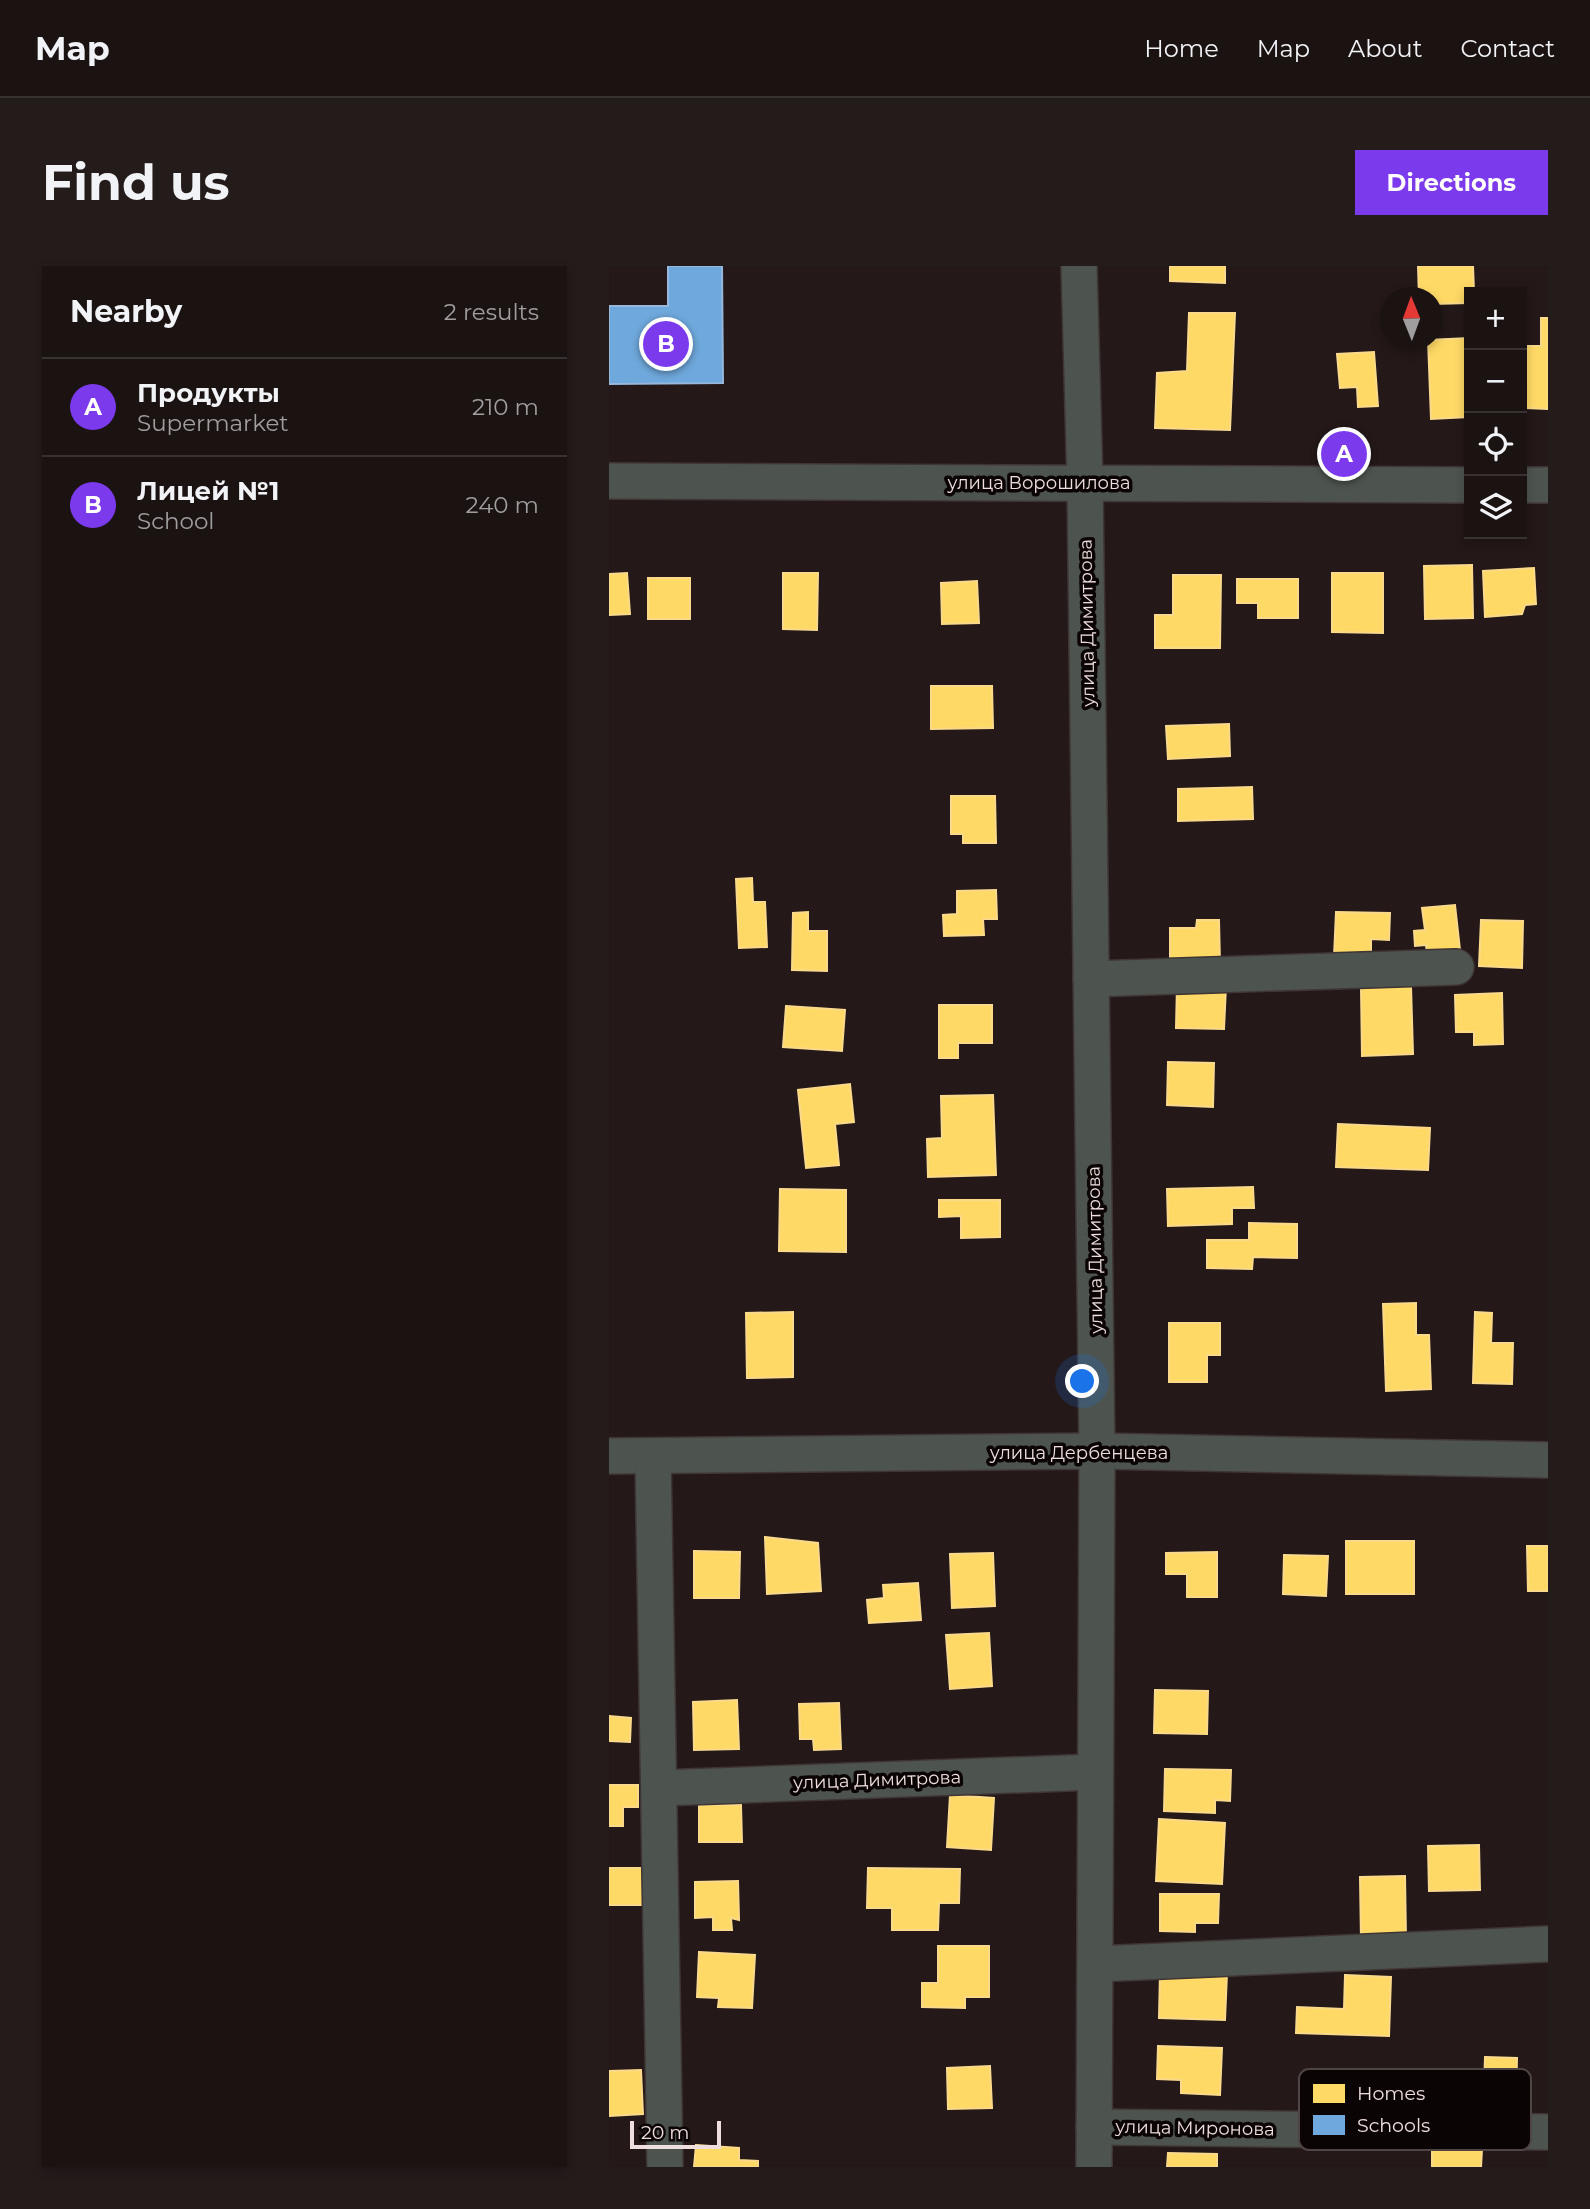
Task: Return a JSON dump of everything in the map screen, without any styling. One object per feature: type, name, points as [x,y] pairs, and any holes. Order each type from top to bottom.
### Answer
[{"type":"street","name":"улица Димитрова","points":[[1079,266],[1086,483],[1097,1451],[1094,2167]]},
{"type":"street","name":"улица Ворошилова","points":[[609,481],[1464,485]]},
{"type":"street","points":[[1527,485],[1548,485]]},
{"type":"street","points":[[1091,979],[1456,967]]},
{"type":"street","name":"улица Дербенцева","points":[[609,1456],[1097,1451],[1548,1460]]},
{"type":"street","points":[[653,1457],[665,2167]]},
{"type":"street","name":"улица Димитрова","points":[[659,1788],[1095,1772]]},
{"type":"street","points":[[1095,1964],[1548,1944]]},
{"type":"street","name":"улица Миронова","points":[[1094,2127],[1299,2129]]},
{"type":"building: Homes","points":[[1170,266],[1225,266],[1225,283],[1170,281]]},
{"type":"building: Homes","points":[[1418,266],[1473,266],[1474,287],[1464,287],[1464,303],[1443,304],[1443,287],[1419,287]]},
{"type":"building: Homes","points":[[1189,313],[1235,313],[1230,430],[1155,428],[1157,373],[1187,371]]},
{"type":"building: Homes","points":[[1541,318],[1548,318],[1548,409],[1527,408],[1527,346],[1541,346]]},
{"type":"building: Homes","points":[[1464,338],[1464,417],[1431,419],[1428,350],[1443,350],[1443,339]]},
{"type":"building: Homes","points":[[1374,352],[1378,406],[1358,407],[1357,387],[1340,388],[1337,354]]},
{"type":"building: Homes","points":[[1472,565],[1473,618],[1425,619],[1424,566]]},
{"type":"building: Homes","points":[[1534,568],[1536,604],[1525,605],[1522,614],[1485,617],[1483,571]]},
{"type":"building: Homes","points":[[627,573],[630,614],[609,615],[609,574]]},
{"type":"building: Homes","points":[[783,573],[818,573],[817,630],[783,629]]},
{"type":"building: Homes","points":[[1332,573],[1383,573],[1383,633],[1332,632]]},
{"type":"building: Homes","points":[[1173,575],[1221,575],[1220,648],[1155,648],[1155,615],[1173,615]]},
{"type":"building: Homes","points":[[648,578],[690,578],[690,619],[648,619]]},
{"type":"building: Homes","points":[[1237,579],[1298,579],[1298,618],[1258,618],[1258,603],[1237,603]]},
{"type":"building: Homes","points":[[977,581],[979,623],[942,624],[941,583]]},
{"type":"building: Homes","points":[[931,686],[992,686],[993,728],[931,729]]},
{"type":"building: Homes","points":[[1229,724],[1230,756],[1168,759],[1166,726]]},
{"type":"building: Homes","points":[[1252,787],[1253,819],[1178,821],[1178,789]]},
{"type":"building: Homes","points":[[951,796],[995,796],[996,843],[963,843],[963,834],[951,834]]},
{"type":"building: Homes","points":[[752,878],[753,902],[765,902],[767,947],[739,948],[736,879]]},
{"type":"building: Homes","points":[[996,890],[997,919],[983,919],[984,935],[944,936],[943,915],[957,914],[957,891]]},
{"type":"building: Homes","points":[[1455,905],[1460,950],[1427,954],[1426,945],[1415,946],[1414,931],[1425,930],[1422,908]]},
{"type":"building: Homes","points":[[808,912],[808,931],[827,931],[827,971],[792,970],[793,913]]},
{"type":"building: Homes","points":[[1336,912],[1390,913],[1389,940],[1371,939],[1371,958],[1334,957]]},
{"type":"building: Homes","points":[[1197,920],[1219,920],[1220,964],[1170,965],[1170,928],[1196,928]]},
{"type":"building: Homes","points":[[1481,920],[1523,921],[1522,968],[1479,966]]},
{"type":"building: Homes","points":[[1177,985],[1226,986],[1224,1029],[1176,1028]]},
{"type":"building: Homes","points":[[1411,986],[1413,1054],[1362,1056],[1361,988]]},
{"type":"building: Homes","points":[[1502,993],[1503,1044],[1474,1045],[1474,1032],[1456,1032],[1455,995]]},
{"type":"building: Homes","points":[[939,1005],[992,1005],[992,1043],[958,1043],[958,1058],[939,1058]]},
{"type":"building: Homes","points":[[786,1006],[845,1010],[842,1051],[783,1047]]},
{"type":"building: Homes","points":[[1168,1062],[1214,1063],[1213,1107],[1167,1105]]},
{"type":"building: Homes","points":[[850,1084],[854,1122],[835,1124],[839,1165],[806,1168],[798,1090]]},
{"type":"building: Homes","points":[[993,1095],[996,1175],[928,1177],[927,1139],[942,1138],[941,1096]]},
{"type":"building: Homes","points":[[1338,1124],[1430,1128],[1428,1170],[1336,1167]]},
{"type":"building: Homes","points":[[1253,1187],[1254,1208],[1232,1208],[1232,1224],[1168,1226],[1167,1189]]},
{"type":"building: Homes","points":[[780,1189],[846,1190],[846,1252],[779,1251]]},
{"type":"building: Homes","points":[[939,1200],[1000,1200],[1000,1237],[961,1238],[961,1216],[939,1217]]},
{"type":"building: Homes","points":[[1249,1223],[1297,1224],[1297,1258],[1253,1257],[1252,1269],[1207,1268],[1207,1240],[1249,1240]]},
{"type":"building: Homes","points":[[1416,1303],[1416,1335],[1429,1335],[1431,1389],[1386,1391],[1383,1304]]},
{"type":"building: Homes","points":[[793,1312],[793,1377],[747,1378],[746,1313]]},
{"type":"building: Homes","points":[[1475,1312],[1492,1313],[1491,1343],[1513,1343],[1512,1384],[1473,1383]]},
{"type":"building: Homes","points":[[1169,1323],[1220,1323],[1220,1355],[1207,1355],[1207,1382],[1169,1382]]},
{"type":"building: Homes","points":[[765,1537],[818,1543],[821,1591],[767,1594]]},
{"type":"building: Homes","points":[[1346,1541],[1414,1541],[1414,1594],[1346,1594]]},
{"type":"building: Homes","points":[[1527,1546],[1548,1546],[1548,1591],[1528,1591]]},
{"type":"building: Homes","points":[[694,1551],[740,1552],[739,1598],[694,1598]]},
{"type":"building: Homes","points":[[1217,1552],[1217,1597],[1187,1597],[1187,1574],[1166,1574],[1166,1553]]},
{"type":"building: Homes","points":[[993,1553],[995,1606],[952,1608],[950,1554]]},
{"type":"building: Homes","points":[[1284,1555],[1328,1556],[1326,1596],[1283,1594]]},
{"type":"building: Homes","points":[[918,1583],[921,1620],[869,1623],[867,1600],[884,1598],[883,1585]]},
{"type":"building: Homes","points":[[989,1633],[992,1686],[950,1689],[946,1635]]},
{"type":"building: Homes","points":[[1155,1690],[1208,1691],[1207,1734],[1154,1733]]},
{"type":"building: Homes","points":[[737,1700],[739,1749],[694,1750],[693,1702]]},
{"type":"building: Homes","points":[[839,1703],[841,1749],[814,1750],[813,1739],[800,1739],[799,1704]]},
{"type":"building: Homes","points":[[609,1716],[631,1718],[630,1742],[609,1741]]},
{"type":"building: Homes","points":[[1165,1769],[1231,1770],[1230,1801],[1215,1800],[1215,1813],[1164,1811]]},
{"type":"building: Homes","points":[[609,1785],[638,1785],[638,1807],[623,1807],[623,1826],[609,1826]]},
{"type":"building: Homes","points":[[950,1795],[994,1798],[991,1850],[947,1847]]},
{"type":"building: Homes","points":[[699,1805],[741,1805],[742,1842],[699,1842]]},
{"type":"building: Homes","points":[[1159,1819],[1225,1823],[1222,1884],[1156,1881]]},
{"type":"building: Homes","points":[[1479,1845],[1480,1890],[1429,1891],[1428,1846]]},
{"type":"building: Homes","points":[[609,1868],[642,1868],[643,1905],[609,1905]]},
{"type":"building: Homes","points":[[868,1868],[960,1869],[959,1903],[939,1903],[938,1930],[892,1930],[892,1908],[867,1908]]},
{"type":"building: Homes","points":[[1405,1876],[1406,1939],[1361,1940],[1360,1877]]},
{"type":"building: Homes","points":[[738,1881],[739,1920],[731,1918],[732,1930],[713,1930],[713,1917],[695,1918],[695,1882]]},
{"type":"building: Homes","points":[[1160,1894],[1219,1894],[1218,1923],[1195,1923],[1195,1932],[1160,1931]]},
{"type":"building: Homes","points":[[938,1946],[989,1946],[989,1997],[965,1997],[965,2008],[922,2007],[922,1983],[938,1983]]},
{"type":"building: Homes","points":[[699,1952],[755,1955],[752,2008],[718,2007],[719,1998],[697,1997]]},
{"type":"building: Homes","points":[[1160,1972],[1227,1973],[1225,2020],[1159,2018]]},
{"type":"building: Homes","points":[[1345,1975],[1391,1977],[1389,2036],[1296,2033],[1297,2007],[1344,2009]]},
{"type":"building: Homes","points":[[1158,2046],[1222,2048],[1220,2095],[1181,2093],[1181,2080],[1157,2079]]},
{"type":"building: Homes","points":[[1485,2057],[1517,2058],[1517,2069],[1485,2069]]},
{"type":"building: Homes","points":[[990,2066],[992,2108],[948,2109],[947,2068]]},
{"type":"building: Homes","points":[[641,2070],[643,2114],[609,2116],[609,2071]]},
{"type":"building: Homes","points":[[696,2145],[739,2148],[739,2160],[758,2161],[758,2167],[694,2167]]},
{"type":"building: Homes","points":[[1432,2150],[1482,2150],[1481,2167],[1432,2167]]},
{"type":"building: Homes","points":[[1168,2153],[1217,2154],[1217,2167],[1167,2167]]},
{"type":"building: Schools","points":[[668,266],[722,266],[723,383],[609,384],[609,306],[668,306]]},
{"type":"place","name":"Лицей №1","points":[[666,344]]},
{"type":"place","name":"Продукты","points":[[1344,454]]}]
